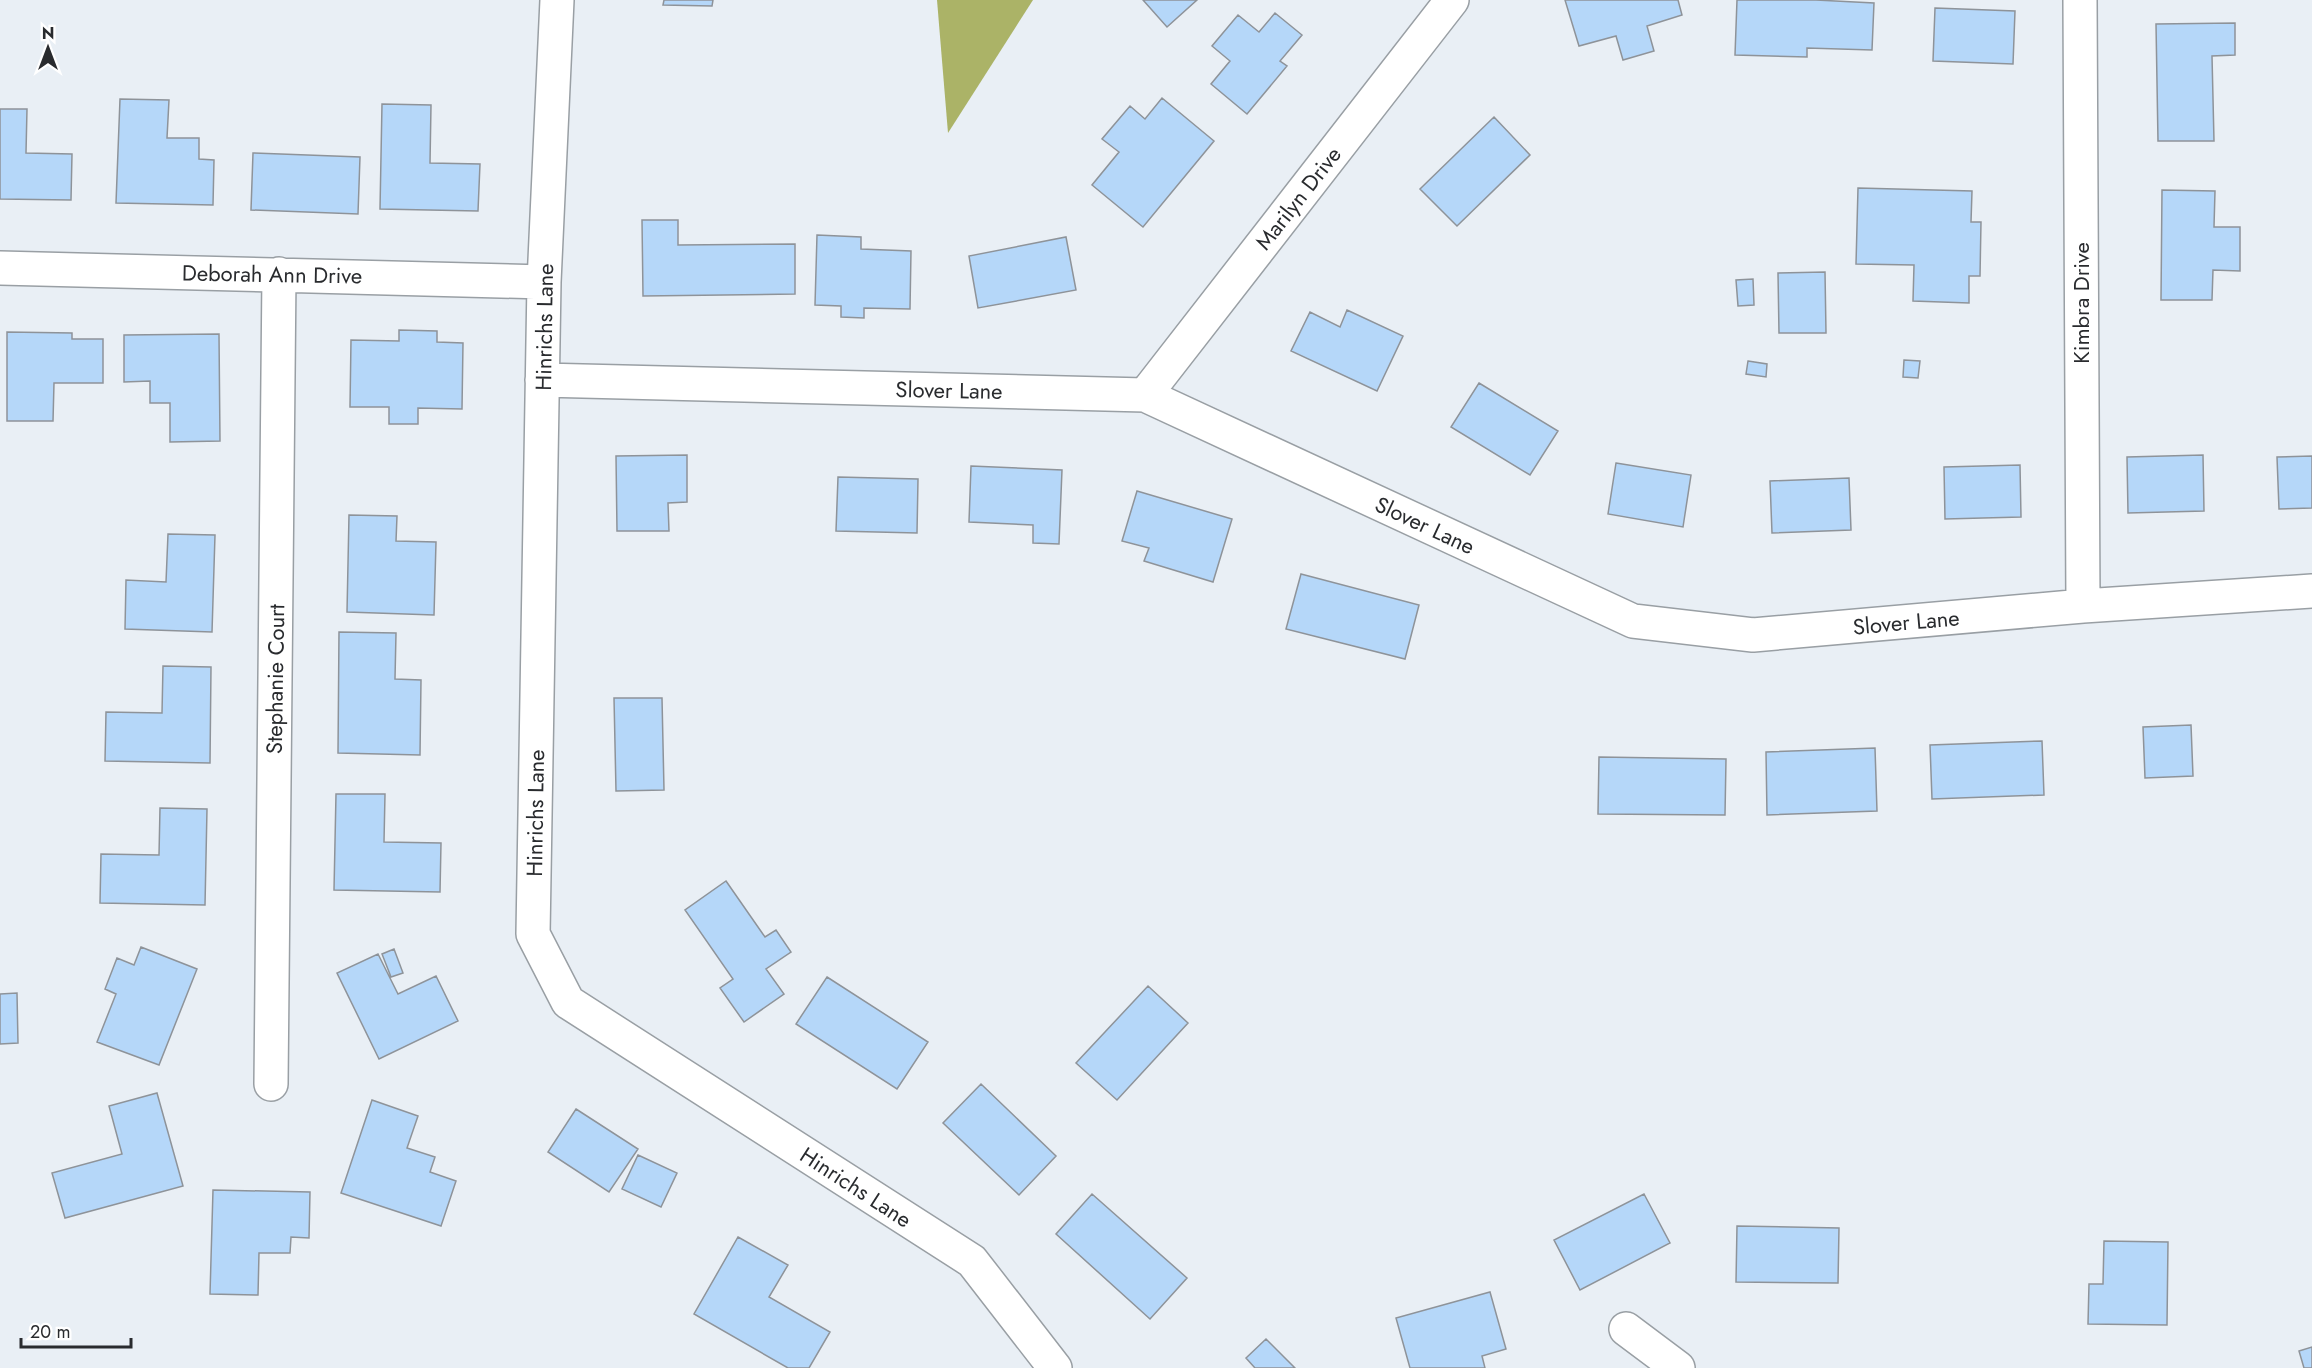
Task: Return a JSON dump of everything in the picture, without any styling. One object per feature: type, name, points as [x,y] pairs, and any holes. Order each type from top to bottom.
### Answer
[{"type":"street","name":"Hinrichs Lane","points":[[557,0],[544,282],[533,934],[568,1002],[972,1261],[1055,1368]]},
{"type":"street","name":"Marilyn Drive","points":[[1145,395],[1452,0]]},
{"type":"street","name":"Kimbra Drive","points":[[2080,0],[2083,606]]},
{"type":"street","name":"Deborah Ann Drive","points":[[0,268],[544,282]]},
{"type":"street","name":"Stephanie Court","points":[[271,1084],[279,274]]},
{"type":"street","name":"Slover Lane","points":[[542,380],[1145,395],[1633,621],[1753,635],[2083,606],[2312,591]]},
{"type":"street","points":[[1626,1329],[1678,1368]]},
{"type":"green space","points":[[937,0],[1033,0],[948,133]]},
{"type":"building","points":[[664,0],[713,0],[712,6],[663,5]]},
{"type":"building","points":[[1143,0],[1197,0],[1167,27]]},
{"type":"building","points":[[1565,0],[1678,0],[1682,15],[1647,26],[1654,51],[1623,60],[1616,36],[1579,46]]},
{"type":"building","points":[[1737,0],[1874,3],[1872,50],[1807,48],[1807,57],[1735,55]]},
{"type":"building","points":[[1935,8],[2015,11],[2013,64],[1933,61]]},
{"type":"building","points":[[1275,13],[1302,35],[1280,61],[1287,66],[1247,114],[1211,84],[1230,61],[1212,46],[1238,15],[1259,32]]},
{"type":"building","points":[[2235,23],[2235,55],[2212,56],[2214,141],[2158,141],[2156,24]]},
{"type":"building","points":[[1162,98],[1214,141],[1143,227],[1092,185],[1119,152],[1102,139],[1130,106],[1145,119]]},
{"type":"building","points":[[120,99],[169,100],[167,138],[199,138],[199,159],[214,160],[213,205],[116,203]]},
{"type":"building","points":[[382,104],[431,105],[430,163],[480,164],[478,211],[380,209]]},
{"type":"building","points":[[0,109],[27,109],[26,153],[72,154],[71,200],[0,199]]},
{"type":"building","points":[[1494,117],[1530,155],[1457,226],[1420,189]]},
{"type":"building","points":[[253,153],[360,157],[358,214],[251,210]]},
{"type":"building","points":[[1858,188],[1972,191],[1971,222],[1981,222],[1980,276],[1969,276],[1969,303],[1913,301],[1914,265],[1856,264]]},
{"type":"building","points":[[2162,190],[2215,191],[2214,227],[2240,227],[2240,271],[2213,270],[2212,300],[2161,300]]},
{"type":"building","points":[[642,220],[678,220],[678,245],[795,244],[795,294],[643,296]]},
{"type":"building","points":[[817,235],[861,237],[861,249],[911,251],[910,309],[864,308],[864,318],[841,317],[841,306],[815,305]]},
{"type":"building","points":[[1066,237],[1076,290],[978,308],[969,256]]},
{"type":"building","points":[[1825,272],[1826,333],[1779,333],[1778,273]]},
{"type":"building","points":[[1753,279],[1754,305],[1738,306],[1736,280]]},
{"type":"building","points":[[1347,310],[1403,336],[1377,391],[1291,351],[1310,312],[1340,327]]},
{"type":"building","points":[[399,330],[437,331],[437,342],[463,343],[462,409],[418,408],[418,424],[389,424],[389,407],[350,407],[351,340],[399,341]]},
{"type":"building","points":[[7,332],[72,333],[72,339],[103,339],[103,383],[54,383],[53,421],[7,421]]},
{"type":"building","points":[[219,334],[220,441],[170,442],[170,403],[150,403],[150,381],[124,382],[124,335]]},
{"type":"building","points":[[1904,360],[1920,361],[1918,378],[1903,377]]},
{"type":"building","points":[[1748,361],[1767,364],[1766,377],[1746,374]]},
{"type":"building","points":[[1479,383],[1558,431],[1530,475],[1451,427]]},
{"type":"building","points":[[687,455],[687,502],[668,503],[669,531],[617,531],[616,456]]},
{"type":"building","points":[[2203,455],[2204,511],[2128,513],[2127,457]]},
{"type":"building","points":[[2312,456],[2312,508],[2279,509],[2277,457]]},
{"type":"building","points":[[1616,463],[1691,475],[1683,527],[1608,514]]},
{"type":"building","points":[[2020,465],[2021,517],[1945,519],[1944,467]]},
{"type":"building","points":[[971,466],[1062,470],[1059,544],[1033,543],[1033,525],[969,522]]},
{"type":"building","points":[[838,477],[918,479],[917,533],[836,531]]},
{"type":"building","points":[[1849,478],[1851,530],[1772,533],[1770,481]]},
{"type":"building","points":[[1137,491],[1232,519],[1213,582],[1144,561],[1149,548],[1122,541]]},
{"type":"building","points":[[349,515],[397,516],[396,541],[436,542],[434,615],[347,612]]},
{"type":"building","points":[[168,534],[215,535],[212,632],[125,629],[126,580],[166,582]]},
{"type":"building","points":[[1301,574],[1419,605],[1405,659],[1286,629]]},
{"type":"building","points":[[339,632],[396,633],[395,679],[421,680],[420,755],[338,753]]},
{"type":"building","points":[[163,666],[211,667],[210,763],[105,761],[106,712],[162,713]]},
{"type":"building","points":[[614,698],[662,698],[664,790],[616,791]]},
{"type":"building","points":[[2191,725],[2193,776],[2145,778],[2143,727]]},
{"type":"building","points":[[2042,741],[2044,795],[1932,799],[1930,745]]},
{"type":"building","points":[[1875,748],[1877,811],[1767,815],[1766,752]]},
{"type":"building","points":[[1599,757],[1726,759],[1725,815],[1598,814]]},
{"type":"building","points":[[336,794],[385,794],[384,842],[441,843],[440,892],[334,890]]},
{"type":"building","points":[[160,808],[207,809],[205,905],[100,903],[101,854],[159,855]]},
{"type":"building","points":[[726,881],[765,937],[776,930],[791,952],[766,969],[784,994],[744,1022],[720,988],[733,979],[685,910]]},
{"type":"building","points":[[141,947],[197,969],[159,1065],[97,1042],[116,994],[105,989],[117,958],[134,965]]},
{"type":"building","points":[[394,949],[403,973],[391,977],[382,954]]},
{"type":"building","points":[[378,954],[398,994],[436,976],[458,1021],[379,1059],[337,973]]},
{"type":"building","points":[[827,977],[928,1042],[897,1089],[796,1024]]},
{"type":"building","points":[[1148,986],[1188,1023],[1117,1100],[1076,1063]]},
{"type":"building","points":[[17,993],[18,1043],[0,1044],[0,994]]},
{"type":"building","points":[[981,1084],[1056,1156],[1019,1195],[943,1123]]},
{"type":"building","points":[[157,1093],[183,1186],[65,1218],[52,1173],[122,1154],[109,1106]]},
{"type":"building","points":[[372,1100],[418,1116],[407,1148],[435,1157],[430,1172],[456,1181],[441,1226],[341,1193]]},
{"type":"building","points":[[576,1109],[638,1149],[609,1192],[548,1152]]},
{"type":"building","points":[[638,1155],[677,1173],[661,1207],[622,1189]]},
{"type":"building","points":[[213,1190],[310,1192],[309,1238],[291,1237],[290,1253],[259,1253],[258,1295],[210,1294]]},
{"type":"building","points":[[1092,1194],[1187,1278],[1150,1319],[1056,1234]]},
{"type":"building","points":[[1644,1194],[1670,1243],[1580,1290],[1554,1240]]},
{"type":"building","points":[[1737,1226],[1839,1228],[1838,1283],[1736,1282]]},
{"type":"building","points":[[738,1237],[788,1265],[769,1297],[830,1332],[809,1368],[788,1368],[694,1314]]},
{"type":"building","points":[[2104,1241],[2168,1242],[2167,1325],[2088,1324],[2089,1284],[2103,1284]]},
{"type":"building","points":[[1490,1292],[1506,1349],[1482,1356],[1485,1368],[1410,1368],[1396,1318]]},
{"type":"building","points":[[1266,1339],[1295,1368],[1255,1368],[1246,1358]]},
{"type":"building","points":[[2312,1347],[2312,1368],[2304,1368],[2299,1351]]}]
